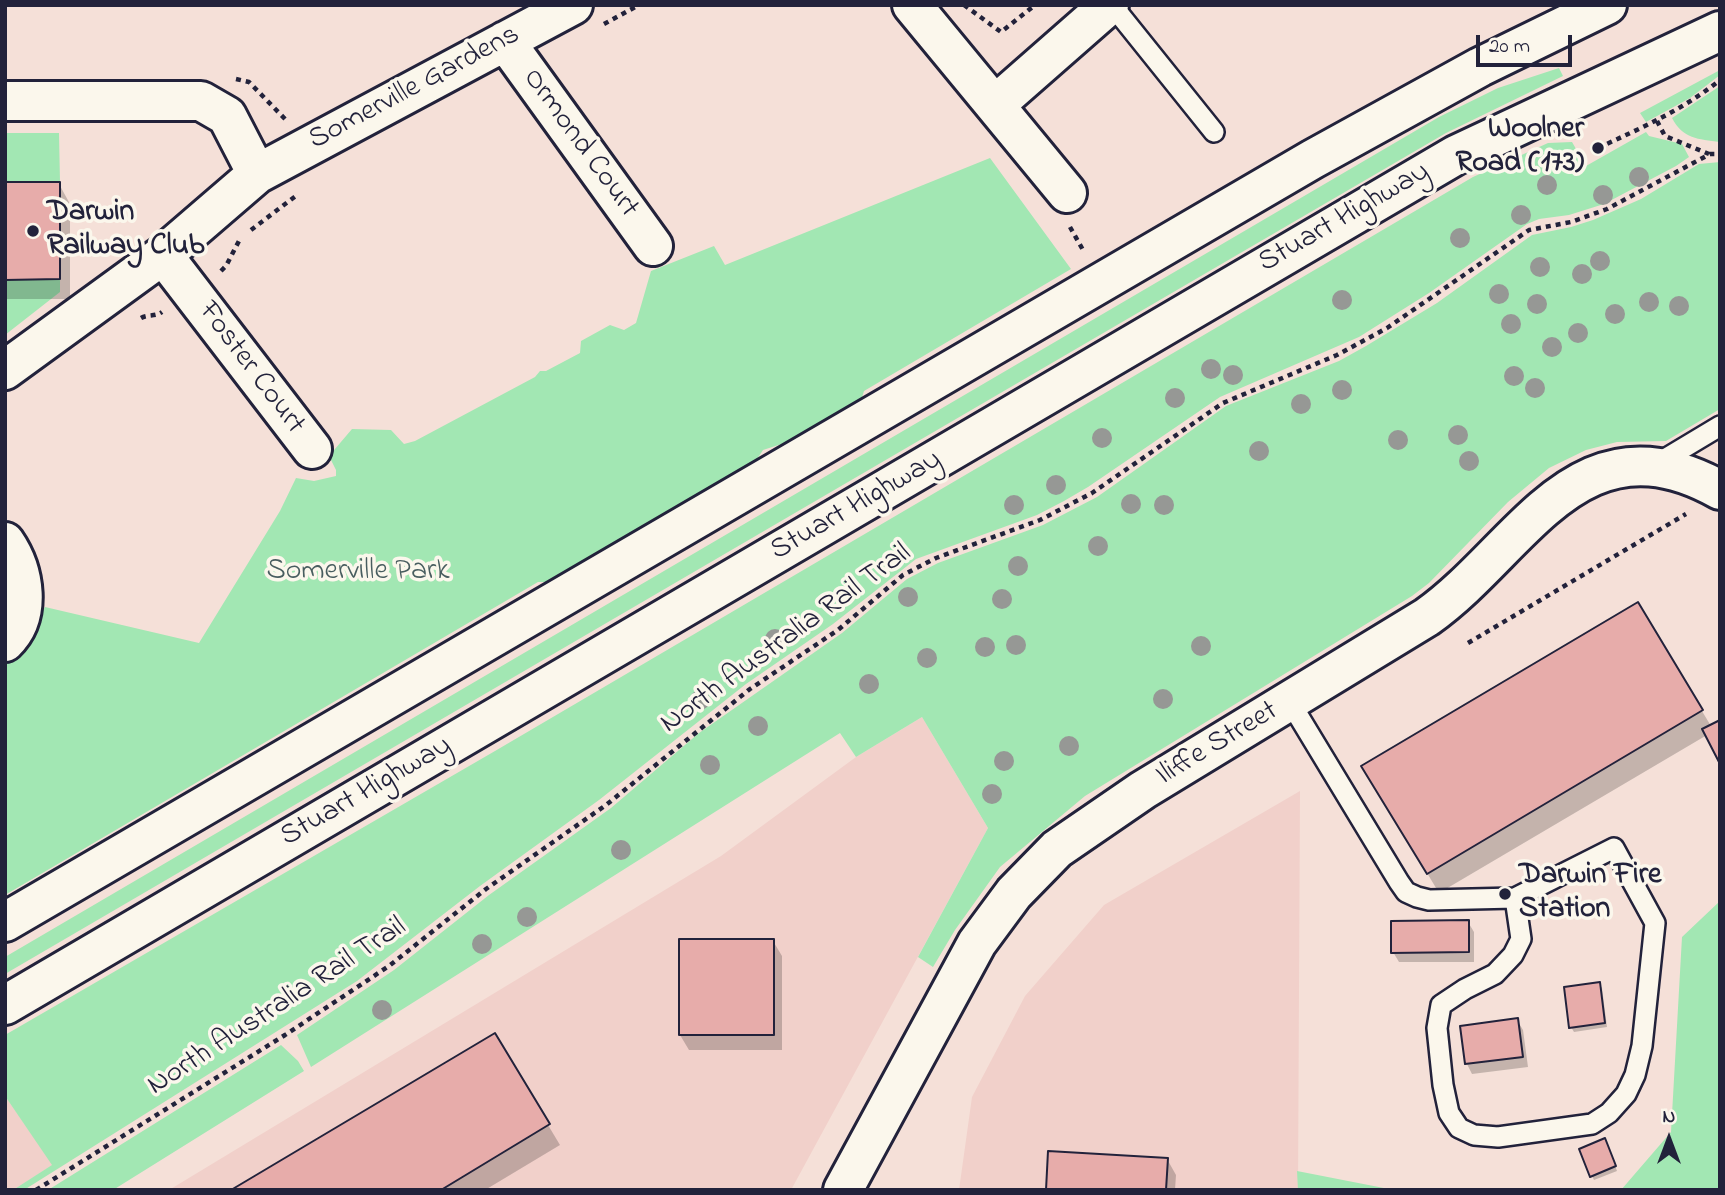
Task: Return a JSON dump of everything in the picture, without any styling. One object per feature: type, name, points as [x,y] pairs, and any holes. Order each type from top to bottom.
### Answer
[{"type":"main road","name":"Somerville Gardens","points":[[5,370],[163,254],[257,174],[573,5]]},
{"type":"main road","points":[[912,5],[1067,193]]},
{"type":"main road","points":[[995,105],[1110,5]]},
{"type":"main road","points":[[5,922],[1313,159],[1480,67],[1607,5]]},
{"type":"main road","name":"Stuart Highway","points":[[5,1005],[1444,162],[1537,115],[1720,31]]},
{"type":"main road","name":"Ormond Court","points":[[505,41],[653,246]]},
{"type":"main road","points":[[5,101],[201,101],[227,116],[257,174]]},
{"type":"main road","name":"Foster Court","points":[[163,254],[312,449]]},
{"type":"main road","name":"Iliffe Street","points":[[843,1190],[977,943],[1014,893],[1057,849],[1101,817],[1446,604],[1523,526],[1560,493],[1586,479],[1604,472],[1651,468],[1680,472],[1708,499]]},
{"type":"main road","points":[[5,542],[13,554],[24,597],[16,631],[5,642]]},
{"type":"lane","points":[[1110,5],[1214,132]]},
{"type":"lane","points":[[1651,468],[1720,426]]},
{"type":"lane","points":[[1290,702],[1406,892],[1429,900],[1515,898],[1614,848],[1656,923],[1642,1046],[1635,1074],[1626,1094],[1609,1113],[1592,1124],[1498,1137],[1474,1135],[1459,1128],[1449,1113],[1437,1028],[1441,1005],[1495,974],[1513,955],[1521,939],[1515,898]]},
{"type":"path","points":[[964,5],[1001,32],[1035,5]]},
{"type":"path","points":[[222,77],[249,82],[289,124]]},
{"type":"path","points":[[1598,148],[1692,102],[1720,80]]},
{"type":"path","points":[[1657,120],[1665,136],[1710,154]]},
{"type":"path","name":"North Australia Rail Trail","points":[[36,1190],[285,1035],[389,966],[486,889],[606,805],[750,689],[838,630],[903,575],[936,558],[1031,524],[1092,493],[1223,403],[1337,355],[1387,328],[1529,230],[1570,222],[1607,209],[1710,154],[1720,154]]},
{"type":"path","points":[[135,323],[146,315],[158,315],[169,308]]},
{"type":"path","points":[[1468,643],[1708,499]]},
{"type":"shaded area","points":[[922,717],[988,828],[791,1190],[169,1190],[721,856],[856,757]]},
{"type":"shaded area","points":[[1300,791],[1298,1190],[959,1190],[972,1097],[1025,996],[1104,905]]},
{"type":"shaded area","points":[[5,1096],[53,1165],[13,1190],[5,1190]]},
{"type":"green space","points":[[1559,68],[1563,76],[1446,133],[5,974],[5,957],[1439,117],[1498,88]]},
{"type":"green space","points":[[1720,70],[1720,75],[1690,98],[1646,122],[1640,113]]},
{"type":"green space","points":[[1720,86],[1720,142],[1698,139],[1686,134],[1672,118]]},
{"type":"green space","points":[[1646,132],[1649,136],[1682,144],[1689,157],[1604,204],[1527,224],[1429,293],[1359,337],[1220,397],[1064,501],[1037,515],[916,559],[833,624],[746,684],[599,800],[480,886],[357,981],[24,1190],[13,1190],[52,1165],[5,1096],[5,1035],[1473,177],[1548,143],[1572,142],[1586,166]]},
{"type":"green space","points":[[5,133],[59,133],[60,182],[5,182]]},
{"type":"green space","name":"Somerville Park","points":[[990,158],[1071,269],[864,391],[859,407],[794,440],[763,450],[743,480],[574,582],[538,582],[5,895],[5,662],[13,657],[45,607],[199,643],[280,511],[296,478],[314,481],[336,476],[329,456],[352,429],[391,430],[404,444],[415,441],[535,377],[540,371],[546,371],[580,353],[581,341],[610,325],[624,330],[636,323],[651,271],[714,246],[725,265]]},
{"type":"green space","points":[[1720,162],[1720,409],[1666,441],[1617,442],[1586,450],[1549,468],[1508,502],[1429,583],[1412,596],[1085,796],[1000,867],[955,930],[933,967],[918,957],[988,828],[922,717],[856,757],[840,733],[311,1067],[297,1035],[394,970],[489,895],[611,808],[699,733],[842,633],[907,579],[938,563],[1043,525],[1097,497],[1226,406],[1339,361],[1366,346],[1437,303],[1532,235],[1593,220],[1641,199],[1699,164]]},
{"type":"green space","points":[[60,279],[60,292],[5,335],[5,280]]},
{"type":"green space","points":[[1720,901],[1720,1190],[1621,1190],[1671,1132],[1682,937]]},
{"type":"green space","points":[[281,1045],[298,1061],[304,1071],[113,1190],[48,1190]]},
{"type":"green space","points":[[1297,1171],[1394,1190],[1298,1190]]},
{"type":"building","name":"Darwin Railway Club","points":[[5,182],[60,182],[60,279],[5,280]]},
{"type":"building","points":[[1638,602],[1703,710],[1427,874],[1361,766]]},
{"type":"building","points":[[1720,720],[1720,764],[1702,729]]},
{"type":"building","points":[[1469,920],[1469,952],[1391,953],[1391,921]]},
{"type":"building","points":[[679,939],[774,939],[774,1035],[679,1035]]},
{"type":"building","points":[[1600,982],[1605,1023],[1569,1028],[1564,987]]},
{"type":"building","points":[[1518,1018],[1523,1057],[1465,1064],[1460,1026]]},
{"type":"building","points":[[495,1033],[550,1124],[441,1190],[231,1190]]},
{"type":"building","points":[[1605,1138],[1616,1166],[1590,1177],[1579,1149]]},
{"type":"building","points":[[1048,1151],[1168,1158],[1166,1190],[1046,1190]]},
{"type":"place","name":"Woolner Road (173)","points":[[1598,148]]},
{"type":"place","name":"Darwin Railway Club","points":[[33,231]]},
{"type":"place","name":"Darwin Fire Station","points":[[1505,894]]}]
